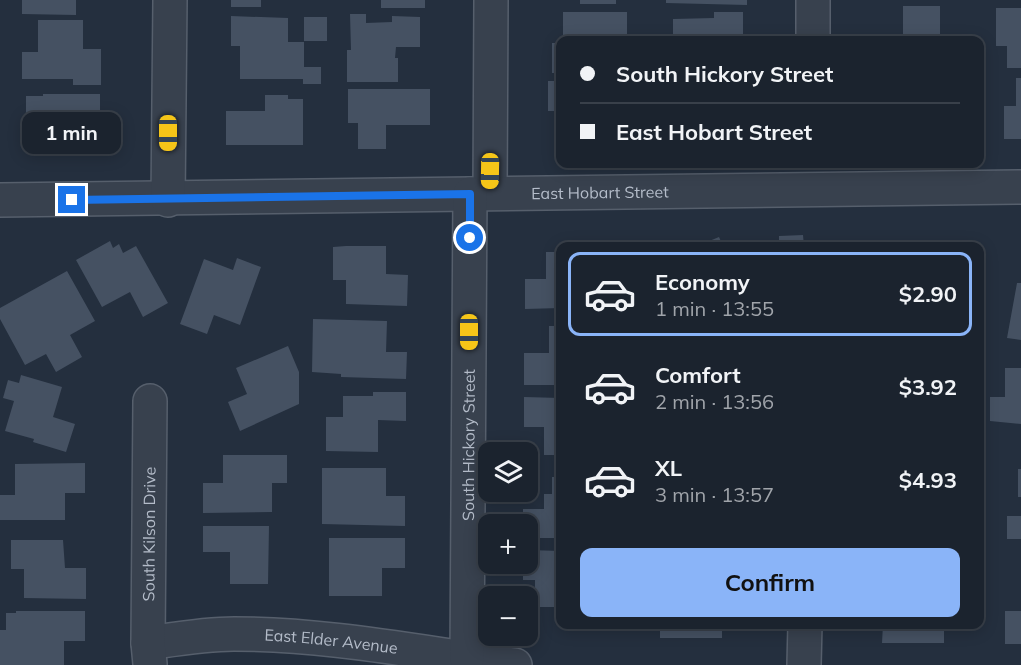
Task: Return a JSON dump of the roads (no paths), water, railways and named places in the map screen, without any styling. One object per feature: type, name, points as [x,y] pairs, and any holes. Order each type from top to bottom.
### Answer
[{"type":"street","points":[[168,200],[170,0]]},
{"type":"street","name":"South Hickory Street","points":[[467,659],[480,194],[491,0]]},
{"type":"street","points":[[813,0],[813,36]]},
{"type":"street","name":"East Hobart Street","points":[[0,200],[168,200],[480,194],[812,177],[1021,187]]},
{"type":"street","name":"South Kilson Drive","points":[[149,654],[150,401]]},
{"type":"street","points":[[804,665],[805,629]]},
{"type":"street","name":"East Elder Avenue","points":[[149,654],[192,636],[292,635],[515,665]]}]
